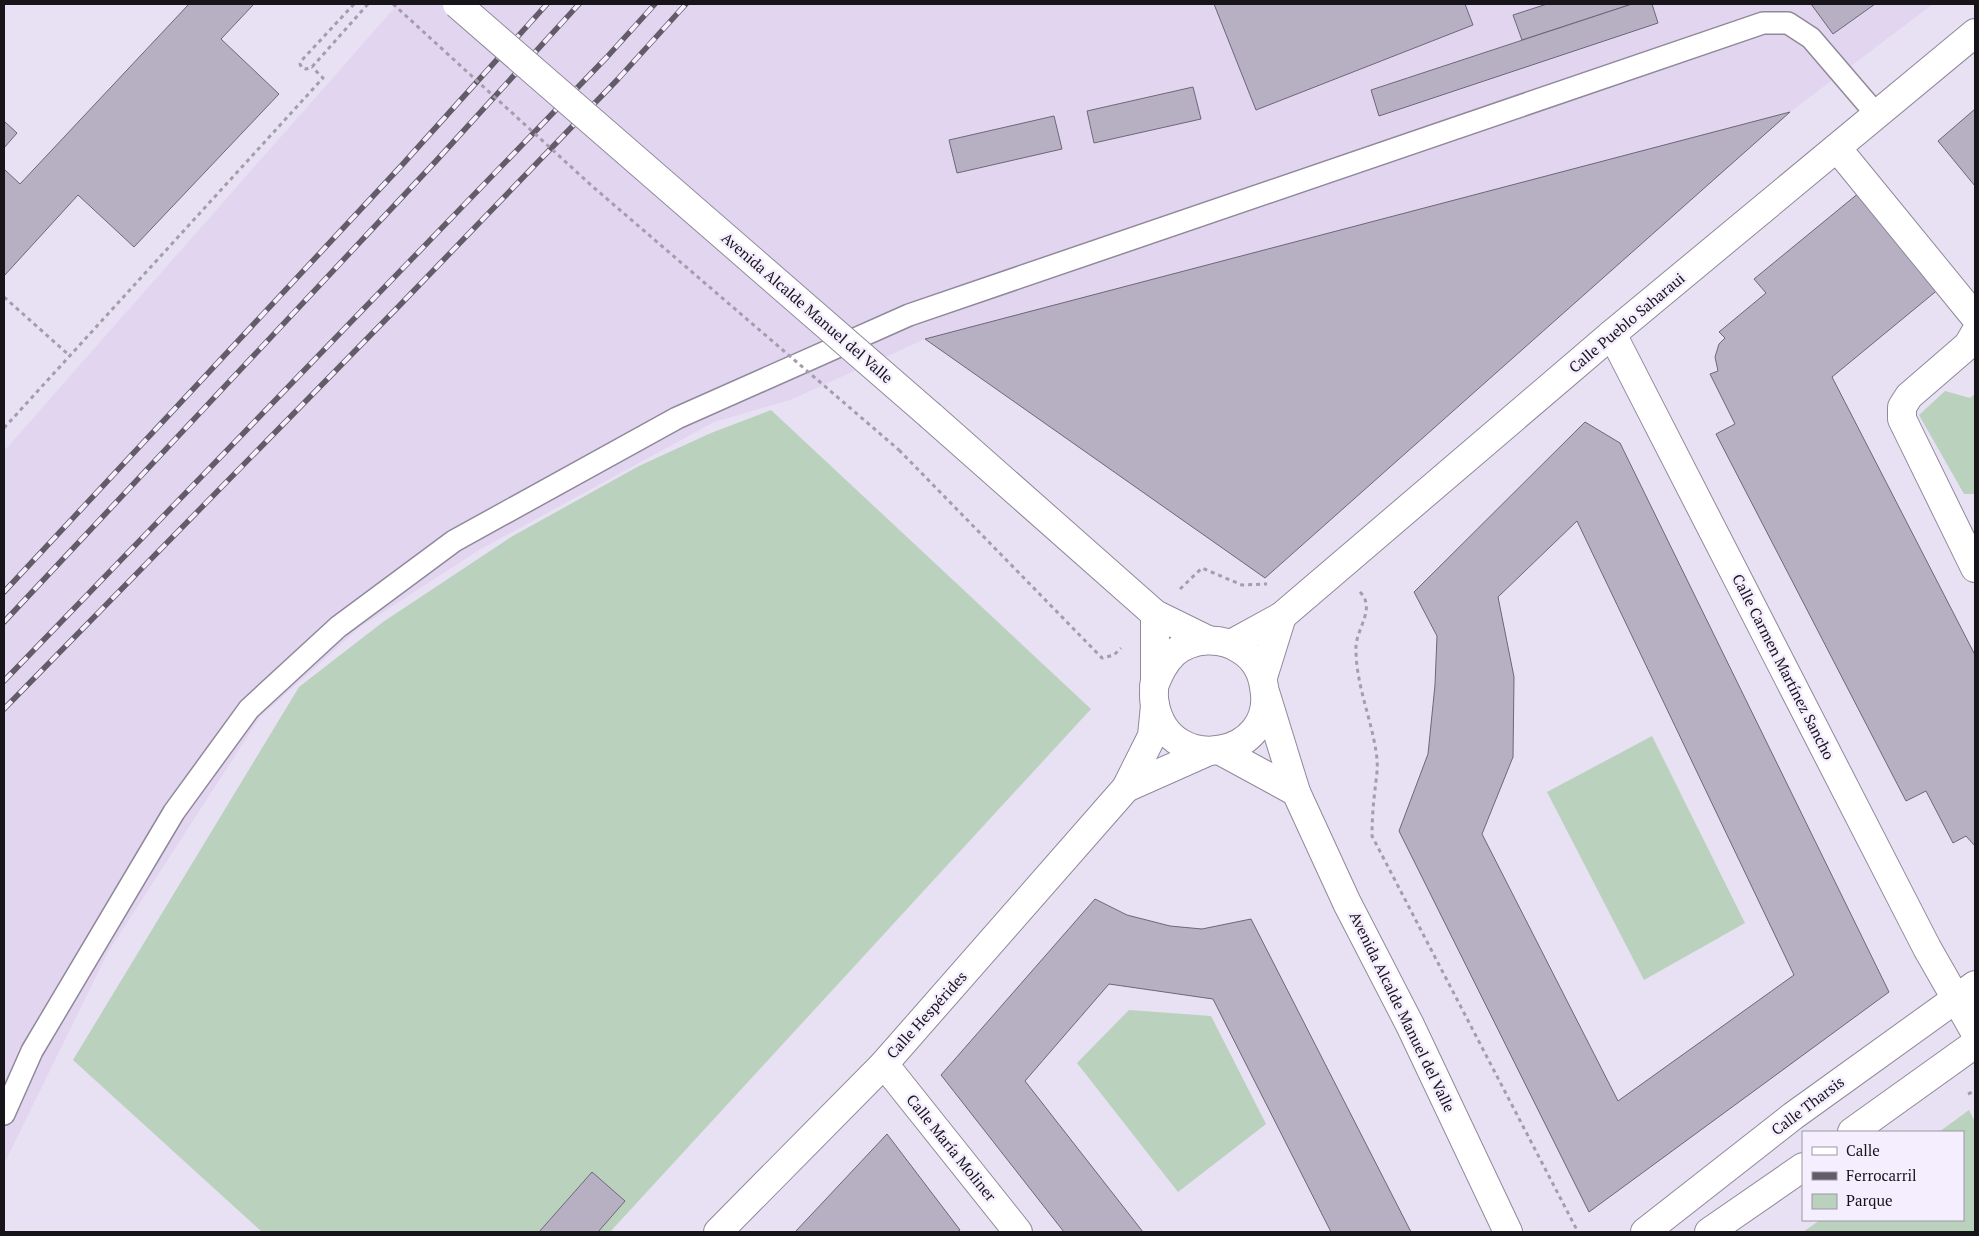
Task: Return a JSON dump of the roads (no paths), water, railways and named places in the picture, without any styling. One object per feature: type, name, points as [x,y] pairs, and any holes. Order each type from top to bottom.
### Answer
[{"type":"street","name":"Avenida Alcalde Manuel del Valle","points":[[457,4],[1155,614],[1219,642]]},
{"type":"street","name":"Calle Pueblo Saharaui","points":[[1219,642],[1282,616],[1612,334],[1975,33]]},
{"type":"street","points":[[1837,148],[1975,316]]},
{"type":"street","points":[[1975,333],[1968,345],[1909,396],[1902,407],[1902,419],[1975,568]]},
{"type":"street","name":"Calle Carmen Martínez Sancho","points":[[1612,334],[1923,939],[1966,991],[1975,1032]]},
{"type":"street","points":[[1155,614],[1154,695],[1161,723],[1172,738],[1188,748],[1213,751],[1226,750],[1243,741],[1256,728],[1264,712],[1264,686],[1282,616]]},
{"type":"street","points":[[1154,695],[1161,668],[1173,654],[1190,644],[1219,642],[1242,650],[1254,662],[1264,686]]},
{"type":"street","name":"Avenida Alcalde Manuel del Valle","points":[[1264,686],[1296,792],[1347,903],[1410,1025],[1508,1232]]},
{"type":"street","name":"Calle Hespérides","points":[[718,1232],[884,1064],[1126,788],[1152,736],[1154,695]]},
{"type":"street","points":[[1213,751],[1296,792]]},
{"type":"street","name":"Calle Hespérides","points":[[1126,788],[1213,751]]},
{"type":"street","name":"Calle Tharsis","points":[[1645,1232],[1793,1116],[1966,991]]},
{"type":"street","points":[[1853,1131],[1975,1044]]},
{"type":"street","name":"Calle María Moliner","points":[[884,1064],[1018,1232]]},
{"type":"street","points":[[1709,1232],[1802,1168]]},
{"type":"lane","points":[[4,1114],[32,1051],[174,812],[249,709],[338,627],[454,541],[677,418],[909,315],[1763,23],[1788,23],[1811,38],[1877,115]]},
{"type":"railway","points":[[4,592],[402,165],[547,4]]},
{"type":"railway","points":[[4,622],[436,161],[579,4]]},
{"type":"railway","points":[[4,681],[607,57],[655,4]]},
{"type":"railway","points":[[4,709],[400,305],[618,79],[686,4]]}]
